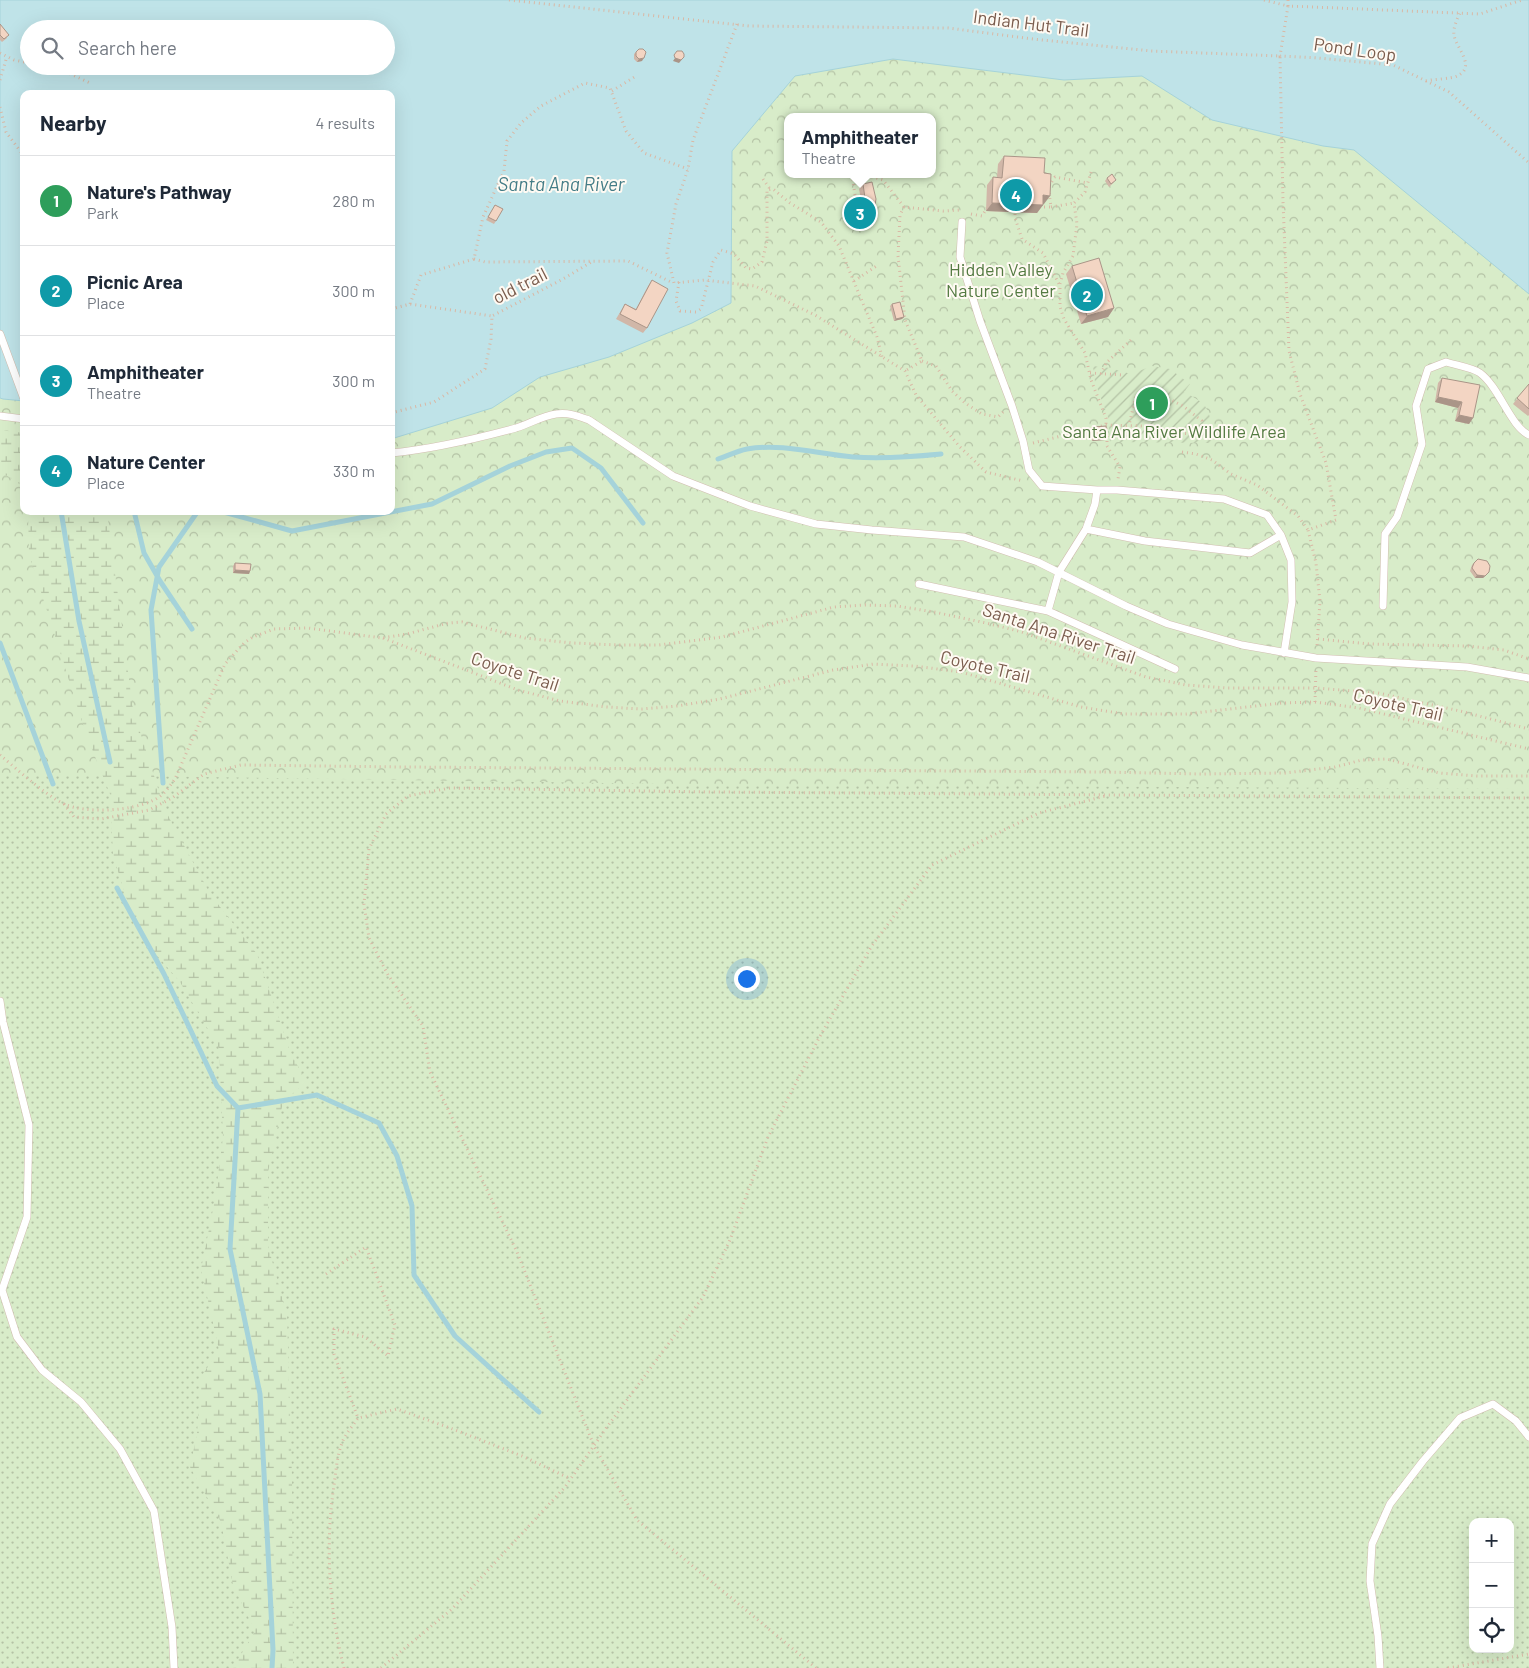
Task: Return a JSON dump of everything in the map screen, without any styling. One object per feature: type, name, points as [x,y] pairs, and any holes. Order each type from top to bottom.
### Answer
[{"type":"lane","points":[[962,222],[960,257],[980,320],[1012,406],[1024,445],[1029,470],[1042,486],[1224,498],[1267,515],[1281,535],[1291,560],[1292,602],[1284,653]]},
{"type":"lane","points":[[0,334],[20,388]]},
{"type":"lane","points":[[1383,606],[1385,534],[1397,516],[1422,444],[1416,406],[1428,370],[1446,362],[1479,372],[1499,395],[1521,431],[1529,435]]},
{"type":"lane","points":[[395,452],[454,443],[518,427],[555,414],[578,415],[589,420],[673,476],[750,506],[816,524],[964,537],[1038,562],[1126,606],[1168,624],[1242,645],[1316,658],[1467,667],[1529,678]]},
{"type":"lane","points":[[0,416],[20,418]]},
{"type":"lane","points":[[1048,611],[1059,572],[1086,530],[1095,504],[1097,490]]},
{"type":"lane","points":[[1086,530],[1145,541],[1250,552],[1281,535]]},
{"type":"lane","points":[[919,584],[1048,611],[1175,669]]},
{"type":"lane","points":[[0,1000],[3,1022],[29,1125],[27,1217],[2,1290],[16,1337],[42,1370],[80,1402],[120,1448],[154,1512],[172,1627],[174,1668]]},
{"type":"lane","points":[[1380,1668],[1370,1572],[1372,1544],[1390,1504],[1423,1461],[1460,1418],[1493,1404],[1516,1421],[1529,1437]]},
{"type":"path","name":"Indian Hut Trail","points":[[509,0],[737,24],[948,28],[1033,39],[1151,50],[1280,56]]},
{"type":"path","points":[[1264,0],[1288,6],[1480,14],[1522,0]]},
{"type":"path","points":[[1288,0],[1280,56],[1283,202],[1290,351],[1300,394],[1326,463],[1336,520],[1308,530]]},
{"type":"path","points":[[1425,81],[1456,77],[1466,66],[1464,57],[1454,37],[1460,13]]},
{"type":"path","points":[[674,283],[667,253],[676,204],[688,169],[693,140],[737,24]]},
{"type":"path","points":[[0,53],[20,60]]},
{"type":"path","points":[[0,80],[7,56]]},
{"type":"path","name":"Pond Loop","points":[[1280,56],[1393,65],[1449,92],[1529,163]]},
{"type":"path","points":[[73,75],[90,83]]},
{"type":"path","points":[[612,91],[636,76]]},
{"type":"path","points":[[474,259],[483,217],[504,171],[507,141],[521,122],[540,106],[585,83],[610,88],[626,131],[644,154],[688,169]]},
{"type":"path","points":[[0,107],[6,132],[20,151]]},
{"type":"path","points":[[1033,207],[1051,207],[1074,203],[1085,192],[1092,172]]},
{"type":"path","points":[[1051,207],[1048,186],[1055,177],[1088,183]]},
{"type":"path","points":[[852,178],[854,195]]},
{"type":"path","points":[[876,178],[883,180],[904,207],[943,210],[960,209],[982,216],[988,206]]},
{"type":"path","points":[[763,179],[770,189],[821,222],[839,246],[877,337],[882,357]]},
{"type":"path","points":[[679,282],[676,301],[680,311],[696,312],[701,309],[714,262],[721,250],[734,254],[746,268],[752,269],[762,262],[767,241],[767,190],[770,189]]},
{"type":"path","points":[[1074,203],[1077,224],[1073,256],[1063,273],[1060,284],[1060,307],[1064,319],[1085,353],[1106,418],[1107,446],[1120,467],[1117,490]]},
{"type":"path","points":[[1024,206],[1015,206],[1015,218],[1022,239],[1043,253],[1060,284]]},
{"type":"path","points":[[904,207],[900,215],[898,256],[905,320],[922,361],[936,366],[952,391],[965,403],[982,414],[998,417],[1012,406]]},
{"type":"path","points":[[410,304],[422,275],[474,259],[485,262],[628,261],[674,283],[709,281],[755,286],[815,315],[905,371],[916,395],[960,447],[986,472],[1042,486]]},
{"type":"path","name":"old trail","points":[[395,412],[434,402],[485,369],[491,338],[492,316],[563,280],[593,261]]},
{"type":"path","points":[[854,281],[878,264]]},
{"type":"path","points":[[395,308],[410,304],[492,316]]},
{"type":"path","points":[[1101,374],[1106,363],[1131,340]]},
{"type":"path","points":[[905,371],[922,361]]},
{"type":"path","points":[[1090,373],[1122,375]]},
{"type":"path","points":[[1024,445],[1106,424],[1142,426],[1169,432],[1201,435],[1202,421],[1183,406],[1159,394],[1136,396],[1129,425]]},
{"type":"path","points":[[1182,452],[1196,454],[1212,460],[1231,474],[1257,485],[1298,516],[1308,530],[1316,564],[1320,601],[1315,702]]},
{"type":"path","name":"Santa Ana River Trail","points":[[382,638],[407,634],[448,623],[462,622],[525,638],[572,643],[659,645],[722,637],[834,606],[897,606],[934,612],[1022,632],[1146,676],[1186,685],[1227,688],[1316,688],[1378,693],[1406,698],[1529,729]]},
{"type":"path","points":[[0,755],[44,791],[64,804],[87,810],[106,810],[140,805],[155,800],[164,793],[175,779],[225,664],[244,643],[274,629],[288,628],[308,628],[382,638]]},
{"type":"path","name":"Coyote Trail","points":[[382,638],[518,690],[560,701],[606,707],[642,709],[711,700],[833,670],[874,664],[914,666],[961,672],[1081,708],[1124,714],[1186,714],[1282,703],[1315,702],[1359,708],[1529,749]]},
{"type":"path","points":[[1318,639],[1370,644],[1468,646],[1504,650],[1529,659]]},
{"type":"path","points":[[64,804],[74,817],[101,819],[128,816],[149,810],[172,798],[204,774],[241,764],[1201,774],[1284,773],[1362,760],[1387,759],[1439,773],[1477,776],[1529,776]]},
{"type":"path","points":[[816,1668],[637,1520],[594,1446],[517,1252],[430,1072],[423,1026],[388,975],[369,938],[364,904],[369,850],[386,814],[408,796],[450,788],[713,792],[1529,798]]},
{"type":"path","points":[[381,1668],[452,1608],[571,1479],[703,1297],[730,1240],[768,1137],[819,1038],[871,947],[932,865],[1039,813],[1111,795]]},
{"type":"path","points":[[326,1274],[366,1247],[395,1325],[388,1356],[366,1337],[334,1329],[334,1354],[358,1418]]},
{"type":"path","points":[[344,1668],[330,1582],[329,1516],[342,1442],[358,1418],[397,1409],[522,1456],[571,1479]]},
{"type":"path","points":[[1448,1668],[1529,1654]]},
{"type":"green space","name":"Santa Ana River Wildlife Area","points":[[0,0],[1529,0],[1529,789],[668,784],[0,774]]},
{"type":"green space","points":[[1093,366],[1110,368],[1131,374],[1152,366],[1170,369],[1190,384],[1184,392],[1205,406],[1212,424],[1213,434],[1211,443],[1110,442],[1108,417],[1095,382]]},
{"type":"green space","points":[[0,430],[20,432],[20,484],[0,471]]},
{"type":"green space","points":[[28,515],[110,515],[108,520],[133,710],[165,810],[210,894],[257,954],[290,1051],[306,1082],[283,1102],[268,1172],[268,1246],[287,1315],[292,1479],[293,1668],[233,1668],[255,1631],[233,1585],[221,1522],[190,1467],[197,1434],[201,1377],[219,1350],[201,1269],[215,1199],[223,1137],[219,1048],[180,982],[137,932],[113,855],[110,794],[86,734],[29,554]]},
{"type":"green space","points":[[0,768],[1529,785],[1529,1668],[0,1668]]},
{"type":"water","name":"Santa Ana River","points":[[0,0],[1529,0],[1529,294],[1354,150],[1323,146],[1212,120],[1142,76],[1064,80],[893,59],[795,76],[732,151],[731,303],[692,323],[609,357],[540,377],[492,408],[395,438],[395,90],[20,90],[20,401],[0,398]]},
{"type":"building","points":[[0,24],[9,35],[4,39],[0,35]]},
{"type":"building","points":[[639,49],[643,49],[646,52],[644,58],[639,59],[636,56],[636,52]]},
{"type":"building","points":[[677,51],[682,51],[684,54],[681,60],[675,58],[674,55]]},
{"type":"building","points":[[1004,156],[1045,158],[1044,173],[1051,174],[1050,196],[1043,195],[1043,205],[992,203],[993,177],[1002,178]]},
{"type":"building","points":[[1112,174],[1116,180],[1111,184],[1107,178]]},
{"type":"building","points":[[872,182],[876,199],[874,211],[864,224],[857,215],[865,206],[863,184]]},
{"type":"building","points":[[495,205],[503,209],[496,221],[488,217]]},
{"type":"building","points":[[1099,258],[1114,308],[1087,316],[1072,266]]},
{"type":"building","points":[[652,280],[668,289],[647,328],[620,314],[625,304],[636,310]]},
{"type":"building","points":[[900,302],[904,317],[896,319],[892,304]]},
{"type":"building","points":[[1442,378],[1480,385],[1473,418],[1459,415],[1462,402],[1438,397]]},
{"type":"building","points":[[1529,384],[1529,409],[1517,398]]},
{"type":"building","points":[[1146,395],[1148,402],[1144,403],[1141,396]]},
{"type":"building","points":[[1106,426],[1107,438],[1094,439],[1093,427]]},
{"type":"building","points":[[1478,559],[1487,561],[1490,566],[1489,572],[1485,576],[1477,575],[1472,568]]},
{"type":"building","points":[[235,563],[251,564],[250,571],[235,570]]},
{"type":"waterway","points":[[718,459],[743,450],[760,447],[787,448],[864,458],[941,454]]},
{"type":"waterway","points":[[395,511],[432,504],[510,466],[546,452],[572,448],[601,468],[643,523]]},
{"type":"waterway","points":[[62,515],[79,621],[110,762]]},
{"type":"waterway","points":[[135,515],[144,553],[192,629]]},
{"type":"waterway","points":[[163,783],[151,610],[159,567],[195,515]]},
{"type":"waterway","points":[[234,515],[292,531],[375,515]]},
{"type":"waterway","points":[[0,643],[53,784]]},
{"type":"waterway","points":[[117,888],[164,974],[217,1086],[238,1108],[230,1249],[260,1394],[273,1650],[272,1668]]},
{"type":"waterway","points":[[238,1108],[317,1095],[379,1123],[397,1156],[412,1206],[414,1275],[455,1336],[539,1412]]},
{"type":"place","name":"Nature Center","points":[[1016,195]]},
{"type":"place","name":"Amphitheater","points":[[860,213]]},
{"type":"place","name":"Picnic Area","points":[[1087,295]]},
{"type":"place","name":"Nature's Pathway","points":[[1152,403]]},
{"type":"park label","name":"Hidden Valley Nature Center","points":[[1001,280]]}]
